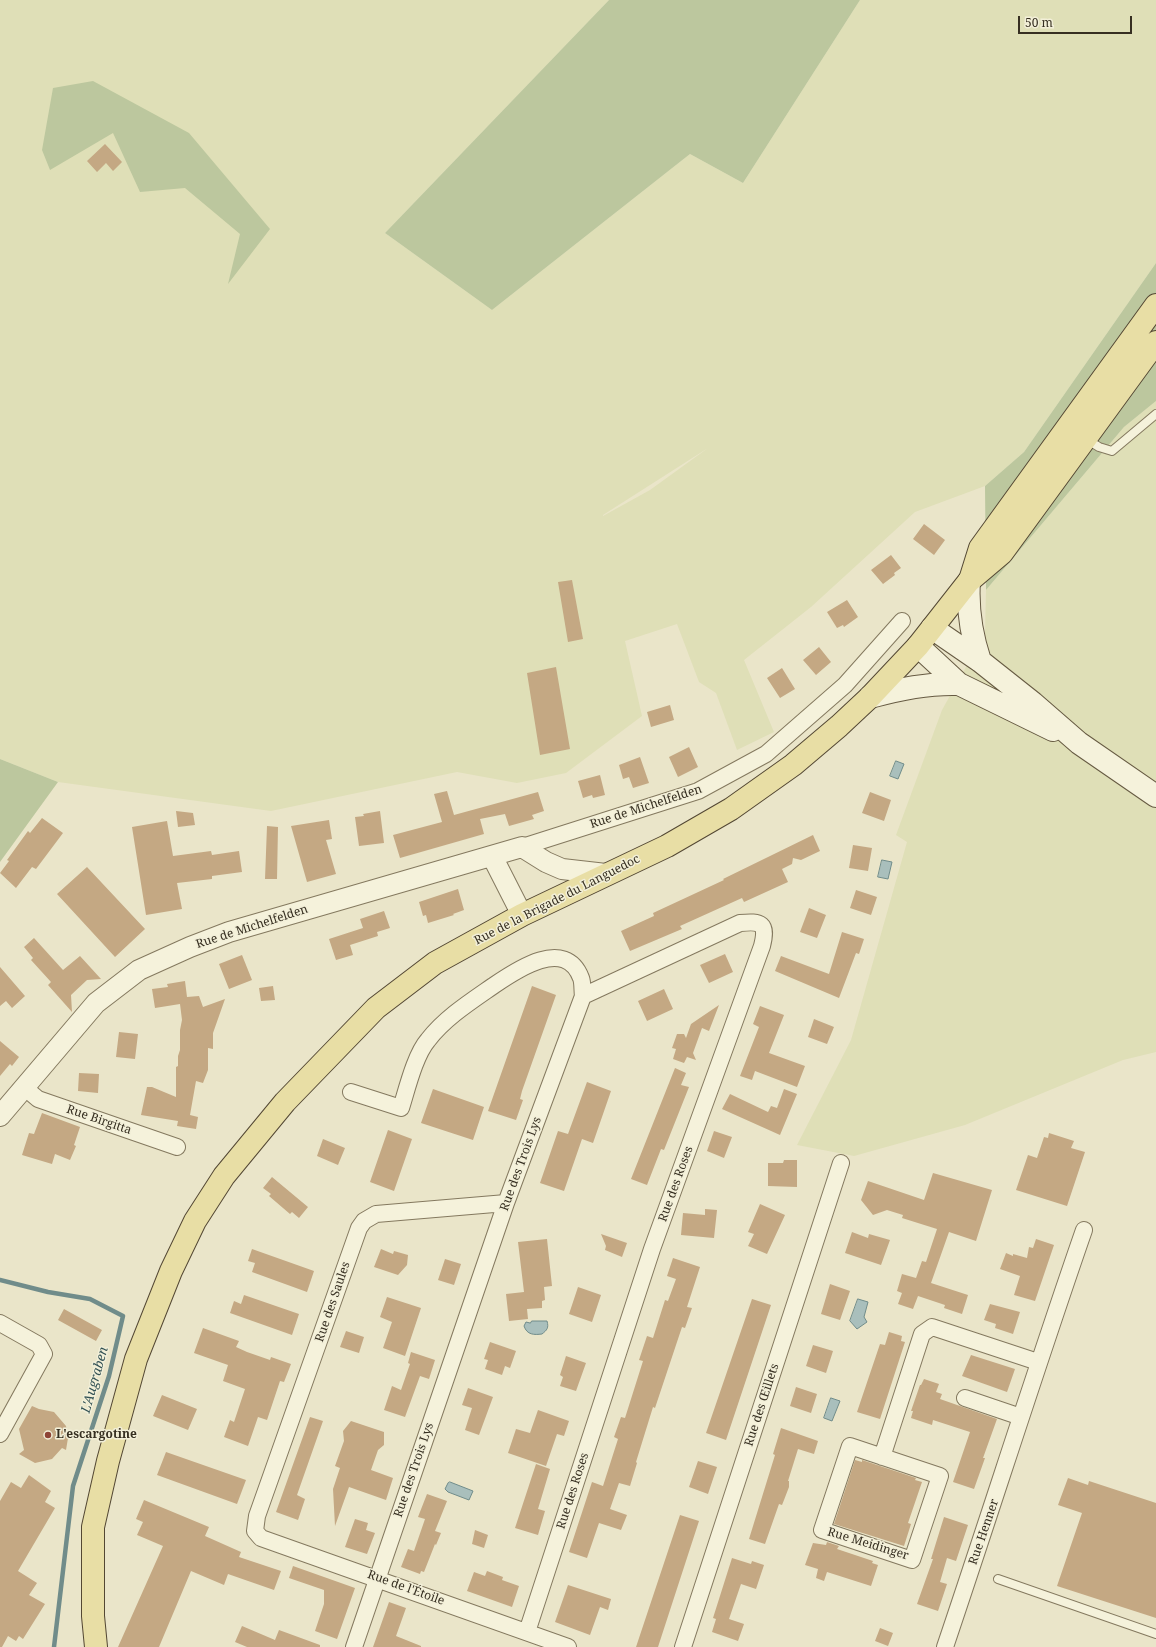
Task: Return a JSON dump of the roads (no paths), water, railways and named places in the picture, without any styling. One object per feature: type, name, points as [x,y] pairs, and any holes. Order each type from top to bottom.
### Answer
[{"type":"main road","points":[[980,661],[971,632],[968,611],[969,581],[980,548],[1156,305]]},
{"type":"main road","points":[[969,581],[1002,553],[1156,342]]},
{"type":"main road","name":"Rue de la Brigade du Languedoc","points":[[96,1647],[93,1616],[93,1527],[108,1461],[136,1359],[171,1271],[195,1221],[224,1176],[285,1102],[376,1008],[435,963],[522,915],[667,846],[731,809],[793,765],[839,726],[870,697],[918,646],[969,581]]},
{"type":"main road","points":[[932,628],[980,661],[1033,703],[1079,743],[1156,796]]},
{"type":"main road","points":[[918,646],[959,684],[1079,743]]},
{"type":"main road","points":[[870,697],[920,686],[959,684]]},
{"type":"main road","name":"Rue de la Brigade du Languedoc","points":[[88,1647],[93,1616]]},
{"type":"street","name":"Rue de Michelfelden","points":[[0,1116],[96,1003],[139,970],[190,947],[229,932],[522,847],[698,791],[766,754],[845,685],[902,621]]},
{"type":"street","points":[[522,847],[546,862],[562,868],[606,874]]},
{"type":"street","points":[[492,856],[522,915]]},
{"type":"street","name":"Rue des Roses","points":[[527,1632],[652,1249],[762,946],[765,933],[764,928],[758,923],[740,923],[583,996]]},
{"type":"street","name":"Rue des Trois Lys","points":[[352,1092],[401,1108],[419,1057],[426,1042],[441,1025],[468,1002],[515,971],[535,962],[549,958],[560,958],[570,963],[582,980],[583,996],[506,1202],[354,1647]]},
{"type":"street","name":"Rue Birgitta","points":[[25,1088],[38,1099],[177,1147]]},
{"type":"street","name":"Rue des Œillets","points":[[683,1647],[841,1163]]},
{"type":"street","name":"Rue des Saules","points":[[256,1521],[359,1228],[364,1222],[376,1214],[506,1202]]},
{"type":"street","name":"Rue Henner","points":[[945,1647],[1038,1362],[1084,1230]]},
{"type":"street","points":[[0,1323],[40,1345],[44,1354],[0,1434]]},
{"type":"street","points":[[882,1457],[922,1334],[932,1327],[1038,1362]]},
{"type":"street","points":[[965,1398],[1021,1416]]},
{"type":"street","name":"Rue Meidinger","points":[[850,1446],[882,1457],[940,1476],[912,1560],[822,1530],[850,1446]]},
{"type":"street","name":"Rue de l'Étoile","points":[[256,1521],[255,1531],[262,1538],[568,1647]]},
{"type":"lane","points":[[1086,438],[1099,447],[1112,451],[1156,414]]},
{"type":"lane","points":[[998,1579],[1156,1634]]},
{"type":"water","points":[[896,761],[904,764],[898,779],[890,776]]},
{"type":"water","points":[[882,860],[892,862],[888,879],[878,877]]},
{"type":"water","points":[[858,1299],[868,1302],[864,1317],[867,1322],[857,1329],[850,1321]]},
{"type":"water","points":[[532,1321],[547,1321],[547,1329],[542,1334],[529,1333],[524,1326],[526,1322],[530,1323]]},
{"type":"water","points":[[831,1398],[840,1401],[832,1421],[824,1418]]},
{"type":"water","points":[[450,1482],[473,1491],[469,1500],[448,1492],[445,1489]]},
{"type":"waterway","name":"L'Augraben","points":[[0,1280],[48,1292],[90,1299],[123,1316],[109,1376],[73,1486],[54,1647]]},
{"type":"place","name":"L'escargotine","points":[[48,1435]]}]
